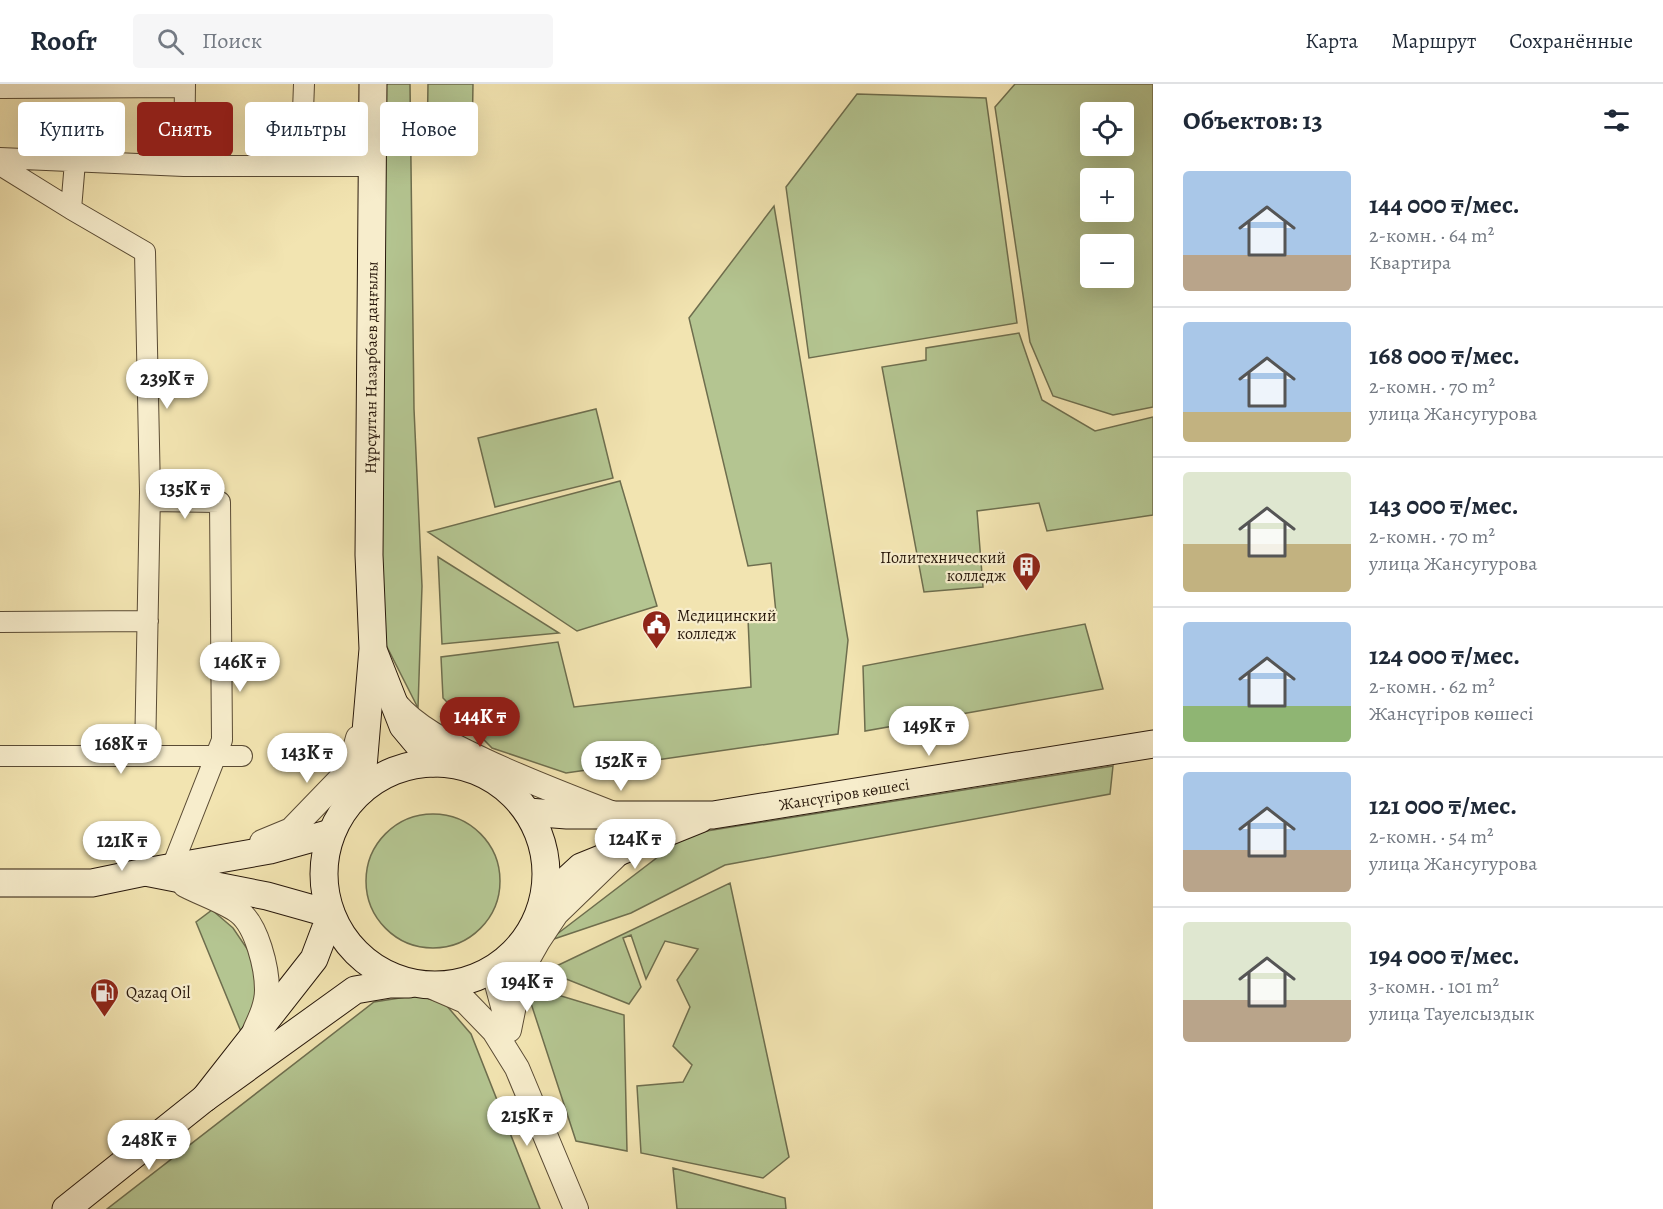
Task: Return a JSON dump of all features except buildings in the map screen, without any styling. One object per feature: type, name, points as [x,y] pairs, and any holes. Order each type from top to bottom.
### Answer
[{"type":"main road","name":"Нұрсұлтан Назарбаев даңғылы","points":[[361,791],[382,698],[373,649],[369,555],[373,84]]},
{"type":"main road","points":[[382,698],[434,763]]},
{"type":"main road","name":"Жансүгіров көшесі","points":[[713,814],[1153,744]]},
{"type":"main road","points":[[66,1209],[205,1098],[355,990],[390,984],[428,985],[462,982],[493,969],[515,951],[532,928],[543,902],[546,871],[541,840],[528,812],[502,786],[470,769],[434,763],[408,766],[383,776],[361,791],[344,810],[331,833],[324,860],[324,887],[331,914],[346,941],[369,964],[397,979],[428,985]]},
{"type":"main road","points":[[528,812],[713,814]]},
{"type":"main road","points":[[543,902],[580,867],[713,814]]},
{"type":"main road","points":[[0,883],[92,883],[162,872],[270,850],[331,833]]},
{"type":"main road","points":[[162,872],[331,914]]},
{"type":"main road","points":[[205,1098],[314,959],[331,914]]},
{"type":"street","points":[[301,166],[304,84]]},
{"type":"street","points":[[0,88],[185,86],[184,166]]},
{"type":"street","points":[[0,158],[184,166],[371,166]]},
{"type":"street","points":[[71,209],[75,162]]},
{"type":"street","points":[[0,165],[145,252],[150,501],[145,756]]},
{"type":"street","points":[[150,501],[220,502],[222,740],[162,872],[240,913],[254,932],[263,961],[267,990],[263,1013],[248,1043]]},
{"type":"street","points":[[0,622],[148,621]]},
{"type":"street","points":[[226,858],[291,830],[349,770],[382,698],[450,745],[524,779],[616,814]]},
{"type":"street","points":[[0,756],[242,756]]},
{"type":"street","points":[[502,1031],[521,970],[538,941],[556,914],[621,851]]},
{"type":"street","points":[[493,969],[502,1031],[576,1209]]},
{"type":"street","points":[[428,985],[465,1001],[502,1031]]},
{"type":"street","points":[[339,1002],[394,988],[435,994],[502,1031]]},
{"type":"green space","points":[[385,84],[410,84],[410,102],[385,102]]},
{"type":"green space","points":[[428,84],[473,84],[473,102],[428,102]]},
{"type":"green space","points":[[1015,84],[1153,84],[1153,407],[1113,415],[1053,396],[1030,342],[995,107]]},
{"type":"green space","points":[[857,94],[986,98],[1017,323],[809,358],[786,187]]},
{"type":"green space","points":[[384,156],[411,156],[414,409],[422,586],[418,708],[381,635]]},
{"type":"green space","points":[[774,206],[848,640],[838,734],[566,773],[492,748],[443,698],[441,657],[558,642],[574,707],[751,687],[748,619],[776,613],[771,563],[748,566],[689,318]]},
{"type":"green space","points":[[1019,333],[1042,400],[1095,431],[1153,417],[1153,515],[1047,531],[1039,503],[977,511],[983,587],[924,592],[882,367],[926,360],[926,348]]},
{"type":"green space","points":[[596,409],[613,478],[495,507],[478,438]]},
{"type":"green space","points":[[620,481],[657,606],[577,631],[428,532]]},
{"type":"green space","points":[[438,557],[559,633],[442,644]]},
{"type":"green space","points":[[1085,624],[1103,689],[865,731],[863,666]]},
{"type":"green space","points":[[1113,766],[1110,794],[725,865],[631,913],[548,941],[688,834]]},
{"type":"green space","points":[[433,814],[459,819],[480,834],[495,855],[500,881],[495,907],[480,928],[459,943],[433,948],[407,943],[386,928],[371,907],[366,881],[371,855],[386,834],[407,819]]},
{"type":"green space","points":[[730,883],[789,1157],[763,1178],[641,1153],[637,1086],[683,1082],[692,1065],[673,1046],[690,1007],[677,980],[698,949],[665,941],[646,979],[631,935],[623,938],[641,987],[629,1004],[546,971]]},
{"type":"green space","points":[[212,910],[233,928],[250,953],[260,979],[258,1016],[242,1034],[196,922]]},
{"type":"green space","points":[[525,985],[624,1015],[627,1151],[576,1141]]},
{"type":"green space","points":[[419,995],[446,1005],[471,1034],[540,1209],[107,1209],[374,1002]]},
{"type":"green space","points":[[673,1168],[785,1198],[786,1209],[677,1209]]},
{"type":"place","name":"Политехнический колледж","points":[[1027,592]]},
{"type":"place","name":"Медицинский колледж","points":[[656,650]]},
{"type":"place","name":"Qazaq Oil","points":[[105,1018]]}]
